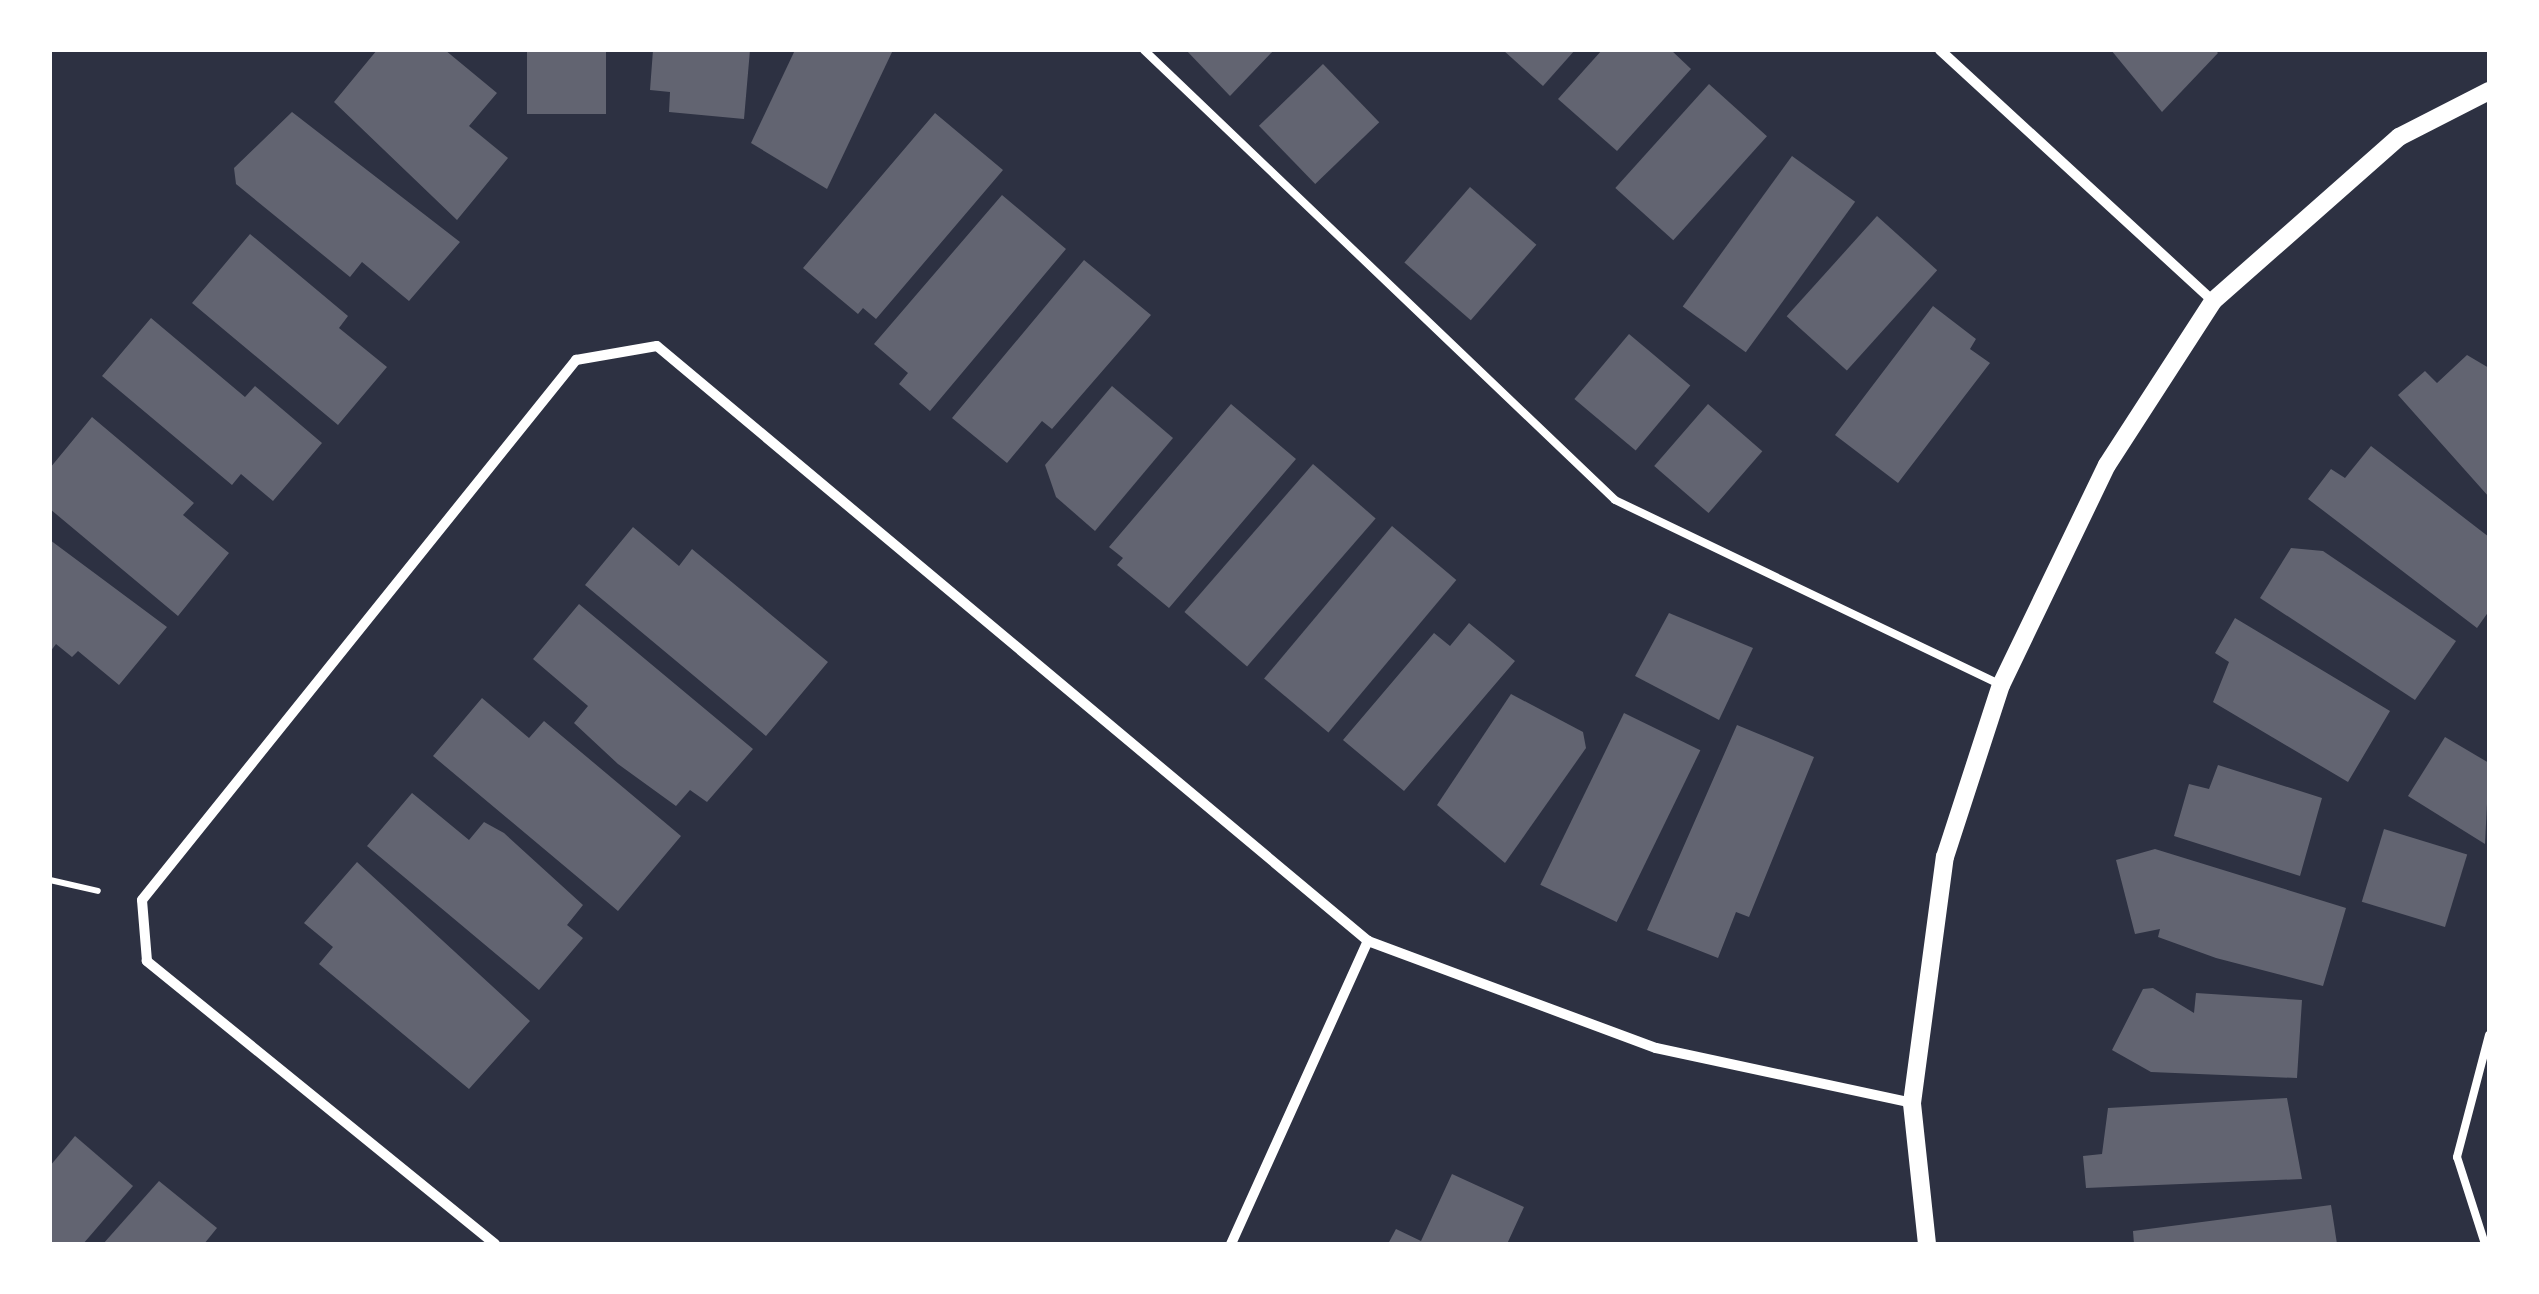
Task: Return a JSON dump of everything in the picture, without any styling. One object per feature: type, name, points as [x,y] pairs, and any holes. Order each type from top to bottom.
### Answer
[{"type":"street","points":[[1940,50],[2214,301]]},
{"type":"street","points":[[1928,1244],[1912,1103],[1944,857],[2001,685],[2108,465],[2214,301],[2400,137],[2489,91]]},
{"type":"street","points":[[495,1244],[147,961],[142,900],[576,360],[657,346],[1368,941],[1656,1048],[1912,1103]]},
{"type":"street","points":[[1231,1244],[1368,941]]},
{"type":"lane","points":[[1144,50],[1615,500],[2001,685]]},
{"type":"lane","points":[[2485,1244],[2457,1157],[2489,1035]]},
{"type":"building","points":[[377,50],[445,50],[497,93],[469,126],[508,158],[457,220],[334,102]]},
{"type":"building","points":[[527,50],[606,50],[606,114],[527,114]]},
{"type":"building","points":[[653,50],[750,50],[744,119],[669,112],[670,92],[650,90]]},
{"type":"building","points":[[795,50],[893,50],[827,189],[751,143]]},
{"type":"building","points":[[1186,50],[1274,50],[1230,96]]},
{"type":"building","points":[[1503,50],[1575,50],[1543,86]]},
{"type":"building","points":[[1602,50],[1671,50],[1691,69],[1617,151],[1558,99]]},
{"type":"building","points":[[2111,50],[2215,50],[2218,53],[2162,112]]},
{"type":"building","points":[[1323,64],[1379,122],[1315,184],[1259,126]]},
{"type":"building","points":[[1709,84],[1767,136],[1673,240],[1615,188]]},
{"type":"building","points":[[292,112],[460,242],[409,301],[362,262],[350,277],[236,184],[234,168]]},
{"type":"building","points":[[935,113],[1003,170],[876,319],[863,308],[858,314],[803,268]]},
{"type":"building","points":[[1792,156],[1855,202],[1746,352],[1683,306]]},
{"type":"building","points":[[1470,187],[1536,245],[1471,320],[1404,262]]},
{"type":"building","points":[[1002,195],[1066,249],[930,411],[899,384],[908,373],[874,344]]},
{"type":"building","points":[[1877,216],[1937,270],[1847,371],[1787,316]]},
{"type":"building","points":[[250,234],[348,316],[339,328],[387,367],[338,425],[192,303]]},
{"type":"building","points":[[1084,260],[1151,315],[1052,429],[1042,421],[1007,463],[952,418]]},
{"type":"building","points":[[1933,306],[1976,339],[1970,349],[1990,363],[1898,483],[1835,435]]},
{"type":"building","points":[[151,318],[245,397],[255,386],[322,443],[273,501],[241,474],[232,485],[102,376]]},
{"type":"building","points":[[1629,334],[1690,385],[1636,451],[1574,399]]},
{"type":"building","points":[[2467,355],[2489,368],[2489,497],[2398,395],[2425,371],[2437,383]]},
{"type":"building","points":[[1112,386],[1173,438],[1095,531],[1056,497],[1045,465]]},
{"type":"building","points":[[1231,404],[1296,459],[1169,608],[1117,565],[1123,558],[1109,547]]},
{"type":"building","points":[[1708,404],[1762,451],[1709,513],[1654,466]]},
{"type":"building","points":[[92,417],[194,503],[183,515],[229,553],[178,616],[50,509],[50,468]]},
{"type":"building","points":[[2371,446],[2489,537],[2489,611],[2477,628],[2308,499],[2331,469],[2345,478]]},
{"type":"building","points":[[1313,464],[1376,518],[1247,666],[1184,612]]},
{"type":"building","points":[[1392,526],[1456,580],[1328,732],[1264,678]]},
{"type":"building","points":[[633,527],[679,566],[692,549],[828,662],[766,736],[585,585]]},
{"type":"building","points":[[50,540],[167,627],[119,685],[78,651],[72,657],[56,644],[50,652]]},
{"type":"building","points":[[2291,548],[2323,551],[2456,641],[2415,700],[2260,598]]},
{"type":"building","points":[[579,604],[753,749],[707,802],[690,790],[676,806],[618,764],[574,723],[588,706],[533,659]]},
{"type":"building","points":[[1669,613],[1753,648],[1719,720],[1635,676]]},
{"type":"building","points":[[2235,618],[2390,711],[2348,782],[2213,702],[2229,662],[2215,653]]},
{"type":"building","points":[[1469,623],[1515,661],[1404,791],[1343,740],[1434,633],[1450,646]]},
{"type":"building","points":[[1511,694],[1583,732],[1586,748],[1505,863],[1437,805]]},
{"type":"building","points":[[482,698],[529,738],[544,721],[681,836],[618,911],[433,756]]},
{"type":"building","points":[[1624,713],[1700,750],[1617,922],[1540,885]]},
{"type":"building","points":[[1737,725],[1814,757],[1749,917],[1736,912],[1718,958],[1647,930]]},
{"type":"building","points":[[2445,737],[2489,763],[2485,844],[2408,796]]},
{"type":"building","points":[[2218,765],[2322,798],[2300,876],[2174,836],[2189,784],[2209,789]]},
{"type":"building","points":[[412,793],[469,840],[484,822],[504,833],[583,905],[567,925],[583,938],[539,990],[367,846]]},
{"type":"building","points":[[2384,829],[2467,854],[2445,927],[2362,902]]},
{"type":"building","points":[[2155,849],[2346,908],[2323,986],[2216,958],[2158,937],[2160,929],[2135,934],[2116,860]]},
{"type":"building","points":[[357,862],[530,1021],[469,1089],[319,964],[333,947],[304,923]]},
{"type":"building","points":[[2153,988],[2194,1013],[2196,993],[2302,1000],[2297,1078],[2151,1072],[2112,1050],[2143,989]]},
{"type":"building","points":[[2287,1098],[2302,1179],[2086,1188],[2083,1156],[2102,1154],[2108,1108]]},
{"type":"building","points":[[75,1136],[133,1186],[83,1244],[50,1244],[50,1166]]},
{"type":"building","points":[[1452,1174],[1524,1207],[1507,1244],[1388,1244],[1396,1229],[1421,1241]]},
{"type":"building","points":[[159,1181],[217,1228],[204,1244],[103,1244]]},
{"type":"building","points":[[2331,1205],[2337,1244],[2134,1244],[2133,1231]]}]
